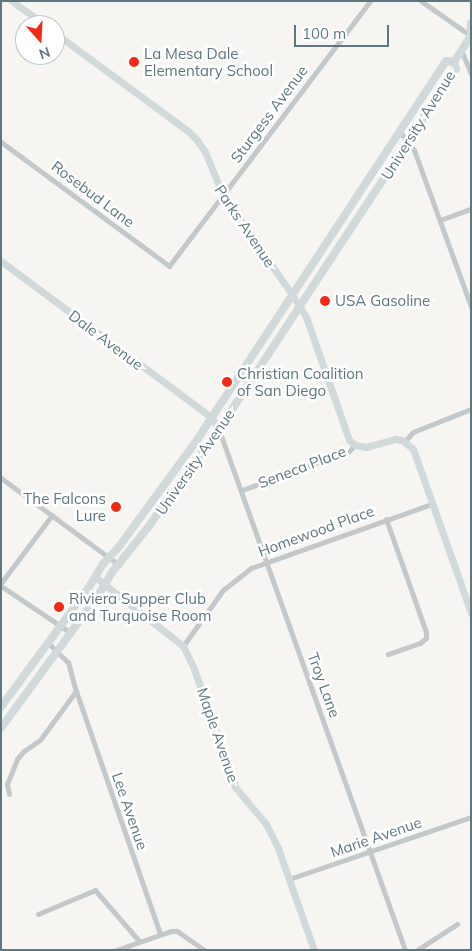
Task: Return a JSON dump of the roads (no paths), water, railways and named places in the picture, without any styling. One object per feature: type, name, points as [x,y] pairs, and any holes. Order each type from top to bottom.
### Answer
[{"type":"main road","name":"University Avenue","points":[[1,728],[219,430],[456,69],[454,62],[471,36],[471,23]]},
{"type":"main road","name":"University Avenue","points":[[1,707],[61,626],[108,557],[122,542],[212,418],[446,61],[454,62]]},
{"type":"street","points":[[12,1],[31,15]]},
{"type":"street","name":"Sturgess Avenue","points":[[169,266],[370,1]]},
{"type":"street","points":[[420,1],[471,36]]},
{"type":"street","name":"Parks Avenue","points":[[65,40],[188,131],[205,152],[222,195],[300,308],[310,329],[349,440],[355,444]]},
{"type":"street","points":[[461,50],[471,74]]},
{"type":"street","points":[[400,132],[409,140],[471,307]]},
{"type":"street","name":"Rosebud Lane","points":[[1,142],[169,266]]},
{"type":"street","points":[[440,220],[471,209]]},
{"type":"street","name":"Dale Avenue","points":[[1,261],[212,418]]},
{"type":"street","name":"Seneca Place","points":[[242,490],[349,451],[355,444],[373,447],[396,439],[405,441],[413,432],[471,408]]},
{"type":"street","points":[[212,418],[219,430]]},
{"type":"street","name":"Troy Lane","points":[[219,430],[405,950]]},
{"type":"street","points":[[405,441],[413,449],[471,613]]},
{"type":"street","points":[[1,478],[119,565]]},
{"type":"street","name":"Homewood Place","points":[[183,646],[226,586],[252,568],[267,561],[432,504]]},
{"type":"street","points":[[52,515],[1,584],[70,633]]},
{"type":"street","points":[[386,519],[426,632],[426,638],[420,643],[388,654]]},
{"type":"street","name":"Maple Avenue","points":[[95,577],[183,646],[194,669],[235,787],[274,838],[314,950]]},
{"type":"street","points":[[48,643],[58,650]]},
{"type":"street","name":"Lee Avenue","points":[[58,650],[68,662],[76,691],[160,934]]},
{"type":"street","points":[[9,794],[7,784],[18,759],[24,751],[40,740],[76,691]]},
{"type":"street","name":"Marie Avenue","points":[[289,879],[370,853],[471,817]]},
{"type":"street","points":[[38,914],[95,890],[139,941]]},
{"type":"street","points":[[417,950],[457,924]]},
{"type":"street","points":[[116,950],[160,934],[177,932],[204,950]]},
{"type":"place","name":"La Mesa Dale Elementary School","points":[[134,62]]},
{"type":"place","name":"USA Gasoline","points":[[325,301]]},
{"type":"place","name":"Christian Coalition of San Diego","points":[[227,382]]},
{"type":"place","name":"The Falcons Lure","points":[[116,507]]},
{"type":"place","name":"Riviera Supper Club and Turquoise Room","points":[[59,607]]}]
